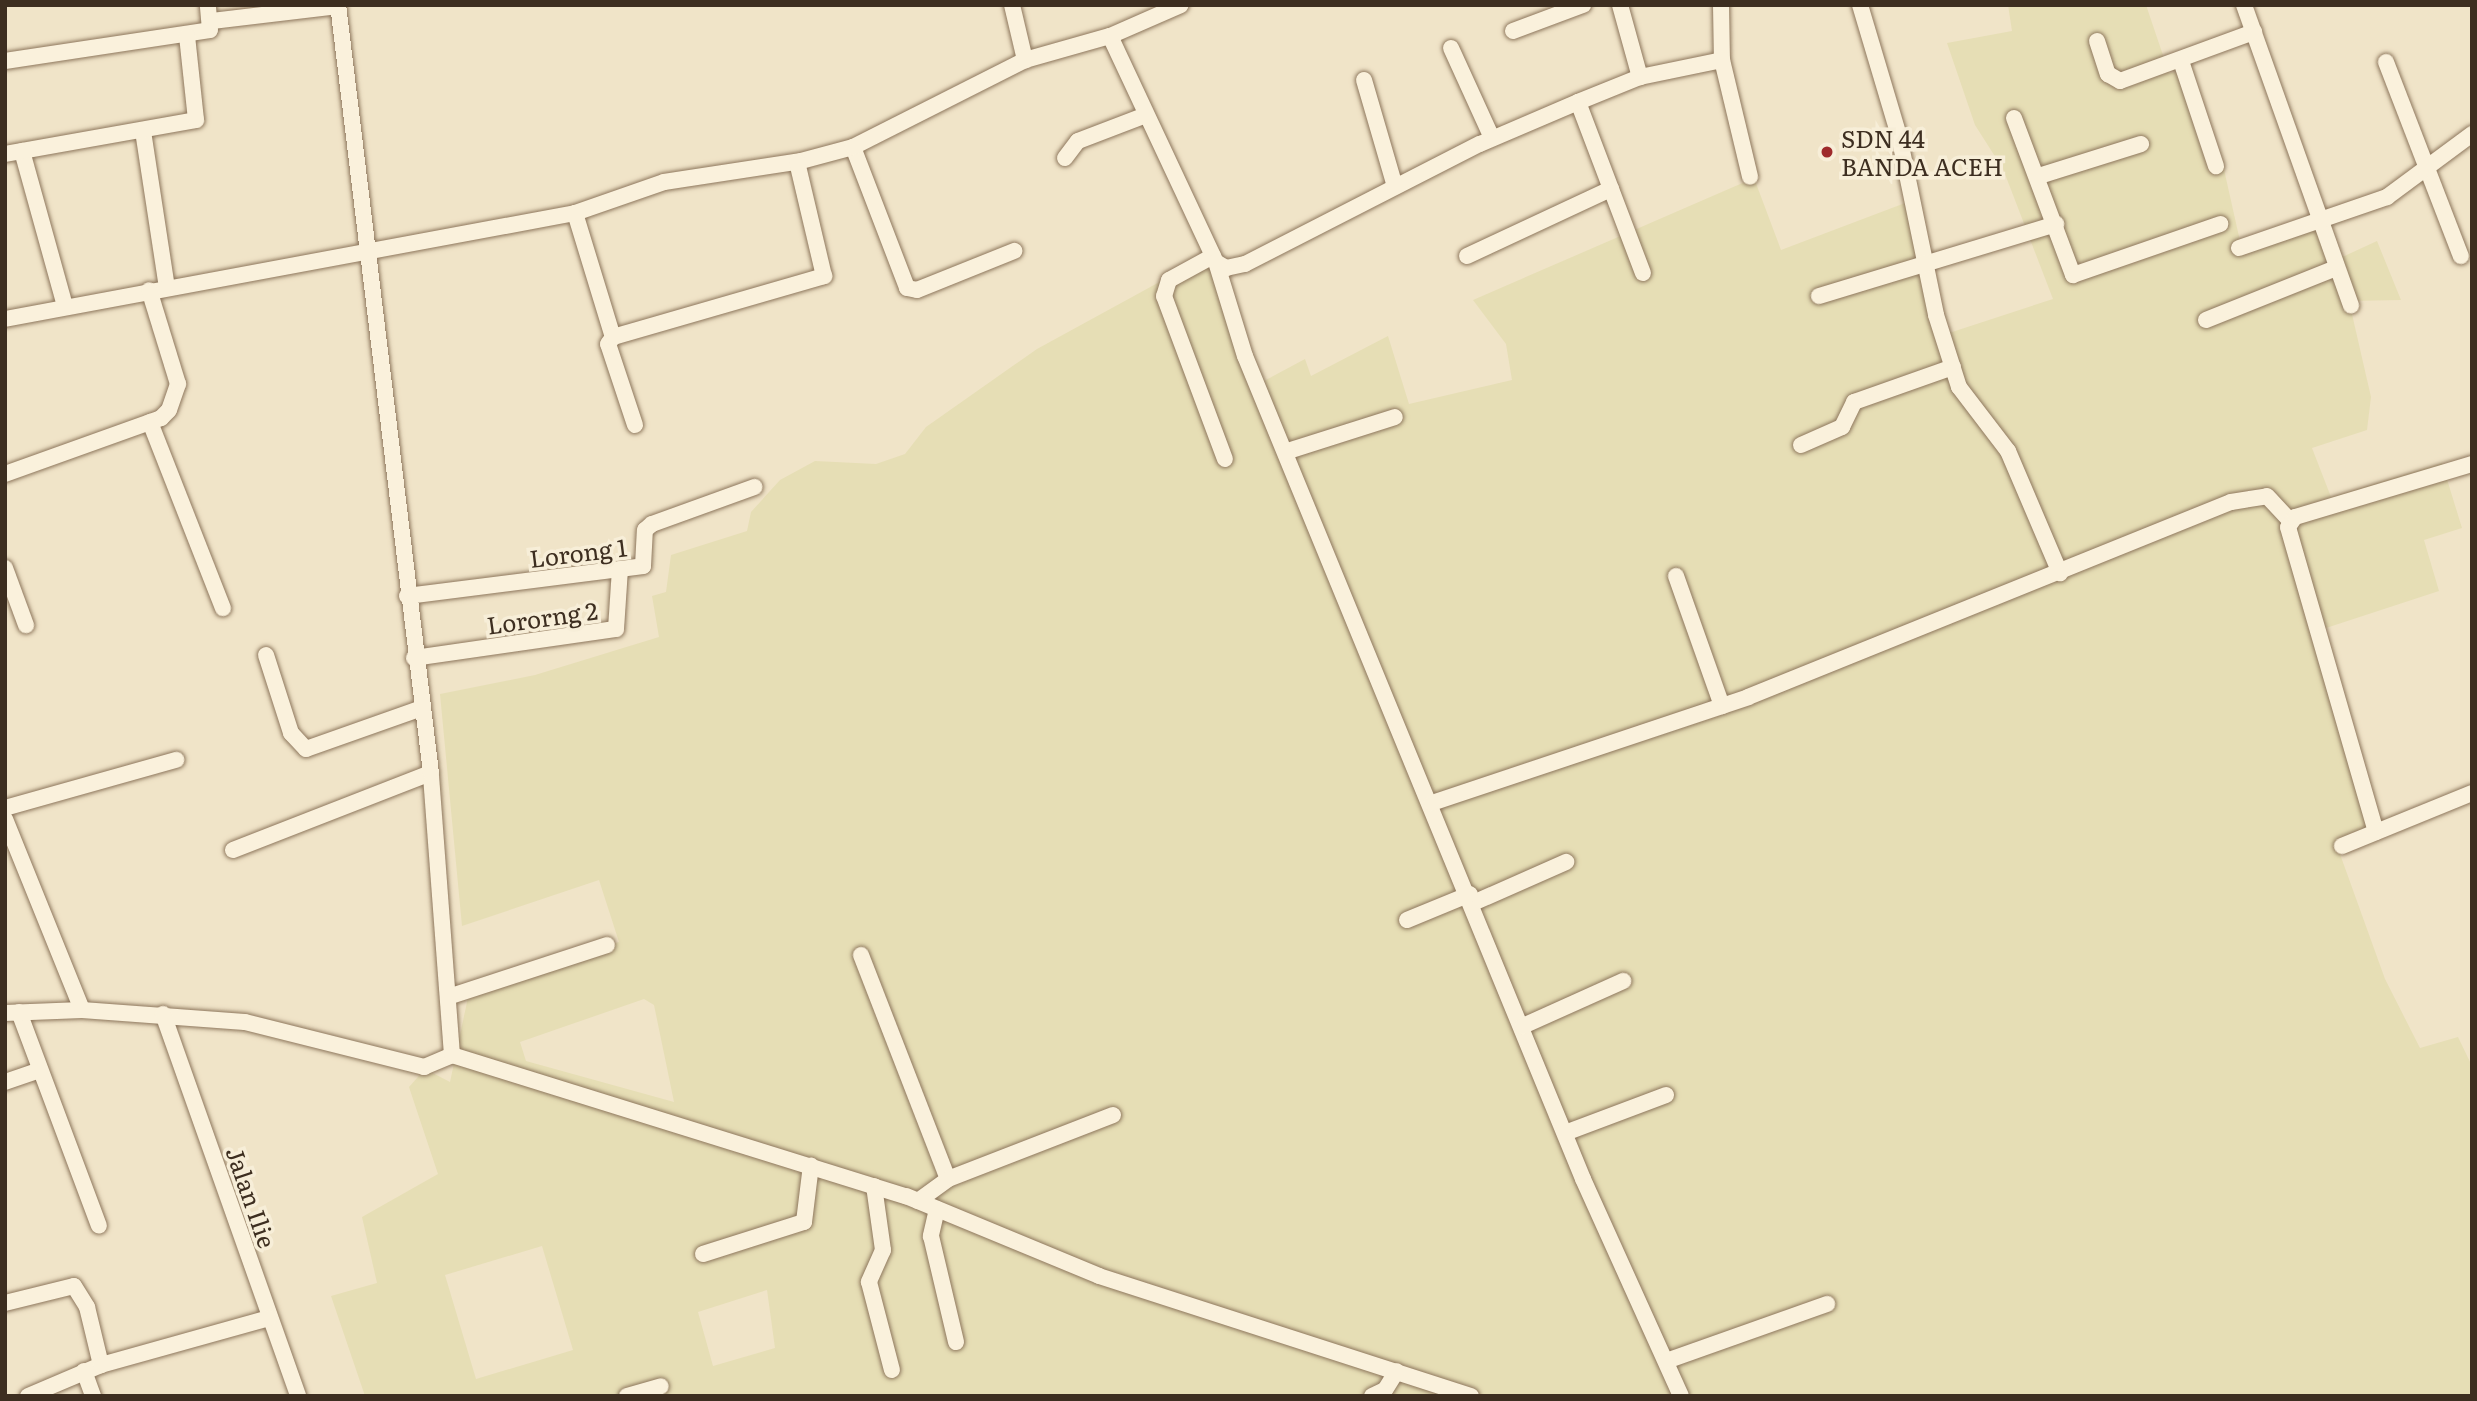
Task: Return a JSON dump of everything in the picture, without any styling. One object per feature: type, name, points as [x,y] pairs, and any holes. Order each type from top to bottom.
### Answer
[{"type":"street","points":[[1012,5],[1025,60]]},
{"type":"street","points":[[1513,31],[1583,5]]},
{"type":"street","points":[[1620,5],[1640,77]]},
{"type":"street","points":[[1721,5],[1722,60],[1750,177]]},
{"type":"street","points":[[1860,5],[1899,136],[1925,262],[1953,367],[1966,400],[1992,424],[2008,451],[2060,573]]},
{"type":"street","points":[[2244,5],[2351,306]]},
{"type":"street","points":[[5,61],[187,36],[211,30],[210,13],[338,6],[414,658],[431,773],[452,996],[452,1055]]},
{"type":"street","points":[[5,319],[149,290],[366,254],[575,213],[664,181],[797,162],[853,147],[1025,60],[1110,36],[1176,6]]},
{"type":"street","points":[[2097,41],[2114,79],[2181,61],[2254,32]]},
{"type":"street","points":[[5,154],[196,120],[187,36]]},
{"type":"street","points":[[1110,36],[1143,116],[1214,259],[1245,356],[1288,451],[1565,1133],[1681,1396]]},
{"type":"street","points":[[1451,48],[1492,138]]},
{"type":"street","points":[[1214,259],[1226,268],[1245,264],[1492,138],[1640,77],[1722,60]]},
{"type":"street","points":[[2181,61],[2216,166]]},
{"type":"street","points":[[2386,62],[2461,256]]},
{"type":"street","points":[[1364,80],[1395,187]]},
{"type":"street","points":[[1578,102],[1643,272]]},
{"type":"street","points":[[1065,158],[1078,141],[1143,116]]},
{"type":"street","points":[[2014,118],[2039,176],[2073,275],[2220,224]]},
{"type":"street","points":[[143,131],[167,287]]},
{"type":"street","points":[[2239,248],[2387,197],[2472,134]]},
{"type":"street","points":[[2039,176],[2141,144]]},
{"type":"street","points":[[853,147],[907,288],[917,290],[1014,251]]},
{"type":"street","points":[[22,151],[65,306]]},
{"type":"street","points":[[635,425],[608,344],[613,337],[824,276],[797,162]]},
{"type":"street","points":[[1467,256],[1611,189]]},
{"type":"street","points":[[575,213],[613,337]]},
{"type":"street","points":[[1819,296],[2056,224]]},
{"type":"street","points":[[1214,259],[1169,280],[1164,296],[1225,459]]},
{"type":"street","points":[[2206,320],[2336,268]]},
{"type":"street","points":[[5,474],[149,422],[170,410],[178,384],[149,290]]},
{"type":"street","points":[[1801,445],[1842,427],[1854,402],[1953,367]]},
{"type":"street","points":[[1288,451],[1395,417]]},
{"type":"street","points":[[149,422],[223,608]]},
{"type":"street","points":[[2290,521],[2472,464]]},
{"type":"street","name":"Lorong 1","points":[[407,596],[643,566],[645,530],[652,524],[754,487]]},
{"type":"street","points":[[1432,803],[1722,706],[2248,498],[2267,496],[2290,521],[2376,832]]},
{"type":"street","points":[[5,568],[26,625]]},
{"type":"street","name":"Lororng 2","points":[[414,658],[616,629],[620,569]]},
{"type":"street","points":[[1676,576],[1722,706]]},
{"type":"street","points":[[266,655],[291,733],[306,749],[422,708]]},
{"type":"street","points":[[5,808],[176,760]]},
{"type":"street","points":[[233,850],[431,773]]},
{"type":"street","points":[[2343,846],[2472,793]]},
{"type":"street","points":[[5,819],[82,1010]]},
{"type":"street","points":[[1407,920],[1472,899],[1566,862]]},
{"type":"street","points":[[452,996],[607,945]]},
{"type":"street","points":[[861,956],[948,1180]]},
{"type":"street","points":[[1523,1026],[1623,981]]},
{"type":"street","points":[[99,1226],[40,1070],[12,1012],[82,1010],[245,1022],[424,1067],[452,1055],[618,1110],[701,1128],[937,1209],[1099,1276],[1471,1396]]},
{"type":"street","name":"Jalan Ilie","points":[[163,1014],[298,1396]]},
{"type":"street","points":[[5,1082],[40,1070]]},
{"type":"street","points":[[1565,1133],[1666,1095]]},
{"type":"street","points":[[918,1202],[948,1180],[1113,1115]]},
{"type":"street","points":[[703,1254],[804,1222],[811,1165]]},
{"type":"street","points":[[874,1186],[883,1250],[869,1282],[892,1370]]},
{"type":"street","points":[[937,1209],[931,1236],[956,1342]]},
{"type":"street","points":[[5,1303],[74,1286],[87,1307],[102,1365]]},
{"type":"street","points":[[1666,1361],[1827,1304]]},
{"type":"street","points":[[27,1396],[83,1371],[269,1318]]},
{"type":"street","points":[[83,1371],[93,1396]]},
{"type":"street","points":[[1372,1396],[1387,1388],[1397,1371]]},
{"type":"street","points":[[627,1396],[662,1386]]},
{"type":"shaded area","points":[[2008,5],[2146,5],[2169,73],[2185,71],[2223,165],[2240,241],[2320,222],[2338,259],[2377,241],[2401,300],[2349,301],[2371,397],[2367,430],[2312,448],[2331,497],[2442,463],[2462,528],[2424,540],[2439,591],[2323,629],[2381,823],[2336,843],[2385,979],[2420,1048],[2458,1037],[2472,1066],[2472,1396],[365,1396],[331,1296],[377,1283],[362,1217],[438,1174],[409,1087],[425,1069],[450,1082],[470,988],[619,942],[599,880],[462,926],[440,694],[535,675],[659,637],[652,596],[666,592],[671,555],[747,531],[751,512],[780,480],[815,461],[876,464],[905,454],[926,427],[1037,349],[1218,250],[1227,289],[1264,381],[1305,359],[1311,376],[1388,336],[1409,404],[1512,380],[1506,344],[1473,300],[1754,178],[1781,250],[1913,200],[1946,334],[2053,299],[2003,169],[1975,125],[1947,43],[2012,31]],"holes":[[[644,999],[654,1005],[674,1102],[526,1061],[520,1042]],[[542,1246],[573,1350],[476,1379],[445,1275]],[[767,1290],[775,1348],[713,1366],[698,1312]]]},
{"type":"place","name":"SDN 44 BANDA ACEH","points":[[1827,152]]}]
